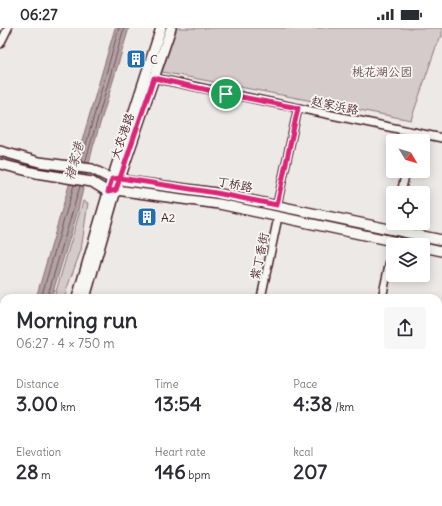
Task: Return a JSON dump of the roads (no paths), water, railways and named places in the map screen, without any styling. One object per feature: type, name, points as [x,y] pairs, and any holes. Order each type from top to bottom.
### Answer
[{"type":"main road","name":"大农港路","points":[[78,294],[116,179],[161,28]]},
{"type":"main road","name":"大农港路","points":[[116,179],[171,28]]},
{"type":"main road","name":"丁桥路","points":[[0,151],[39,162],[92,169],[116,179],[216,193],[386,225]]},
{"type":"main road","name":"丁桥路","points":[[0,164],[36,173],[92,182],[112,191],[219,204],[386,242]]},
{"type":"main road","name":"大农港路","points":[[85,294],[112,191]]},
{"type":"main road","name":"丁桥路","points":[[406,230],[442,240]]},
{"type":"main road","points":[[430,248],[442,251]]},
{"type":"street","points":[[0,44],[8,28]]},
{"type":"street","name":"赵家浜路","points":[[154,78],[442,138]]},
{"type":"street","points":[[277,205],[298,108]]},
{"type":"street","name":"紫丁香街","points":[[262,294],[278,218]]},
{"type":"street","points":[[383,294],[386,278]]},
{"type":"water","points":[[115,28],[129,28],[93,147],[77,214],[52,294],[37,294]]},
{"type":"place","name":"C","points":[[136,59]]},
{"type":"place","name":"A2","points":[[147,217]]},
{"type":"park label","name":"桃花湖公园","points":[[382,71]]},
{"type":"water label","name":"褚家港","points":[[74,161]]}]
